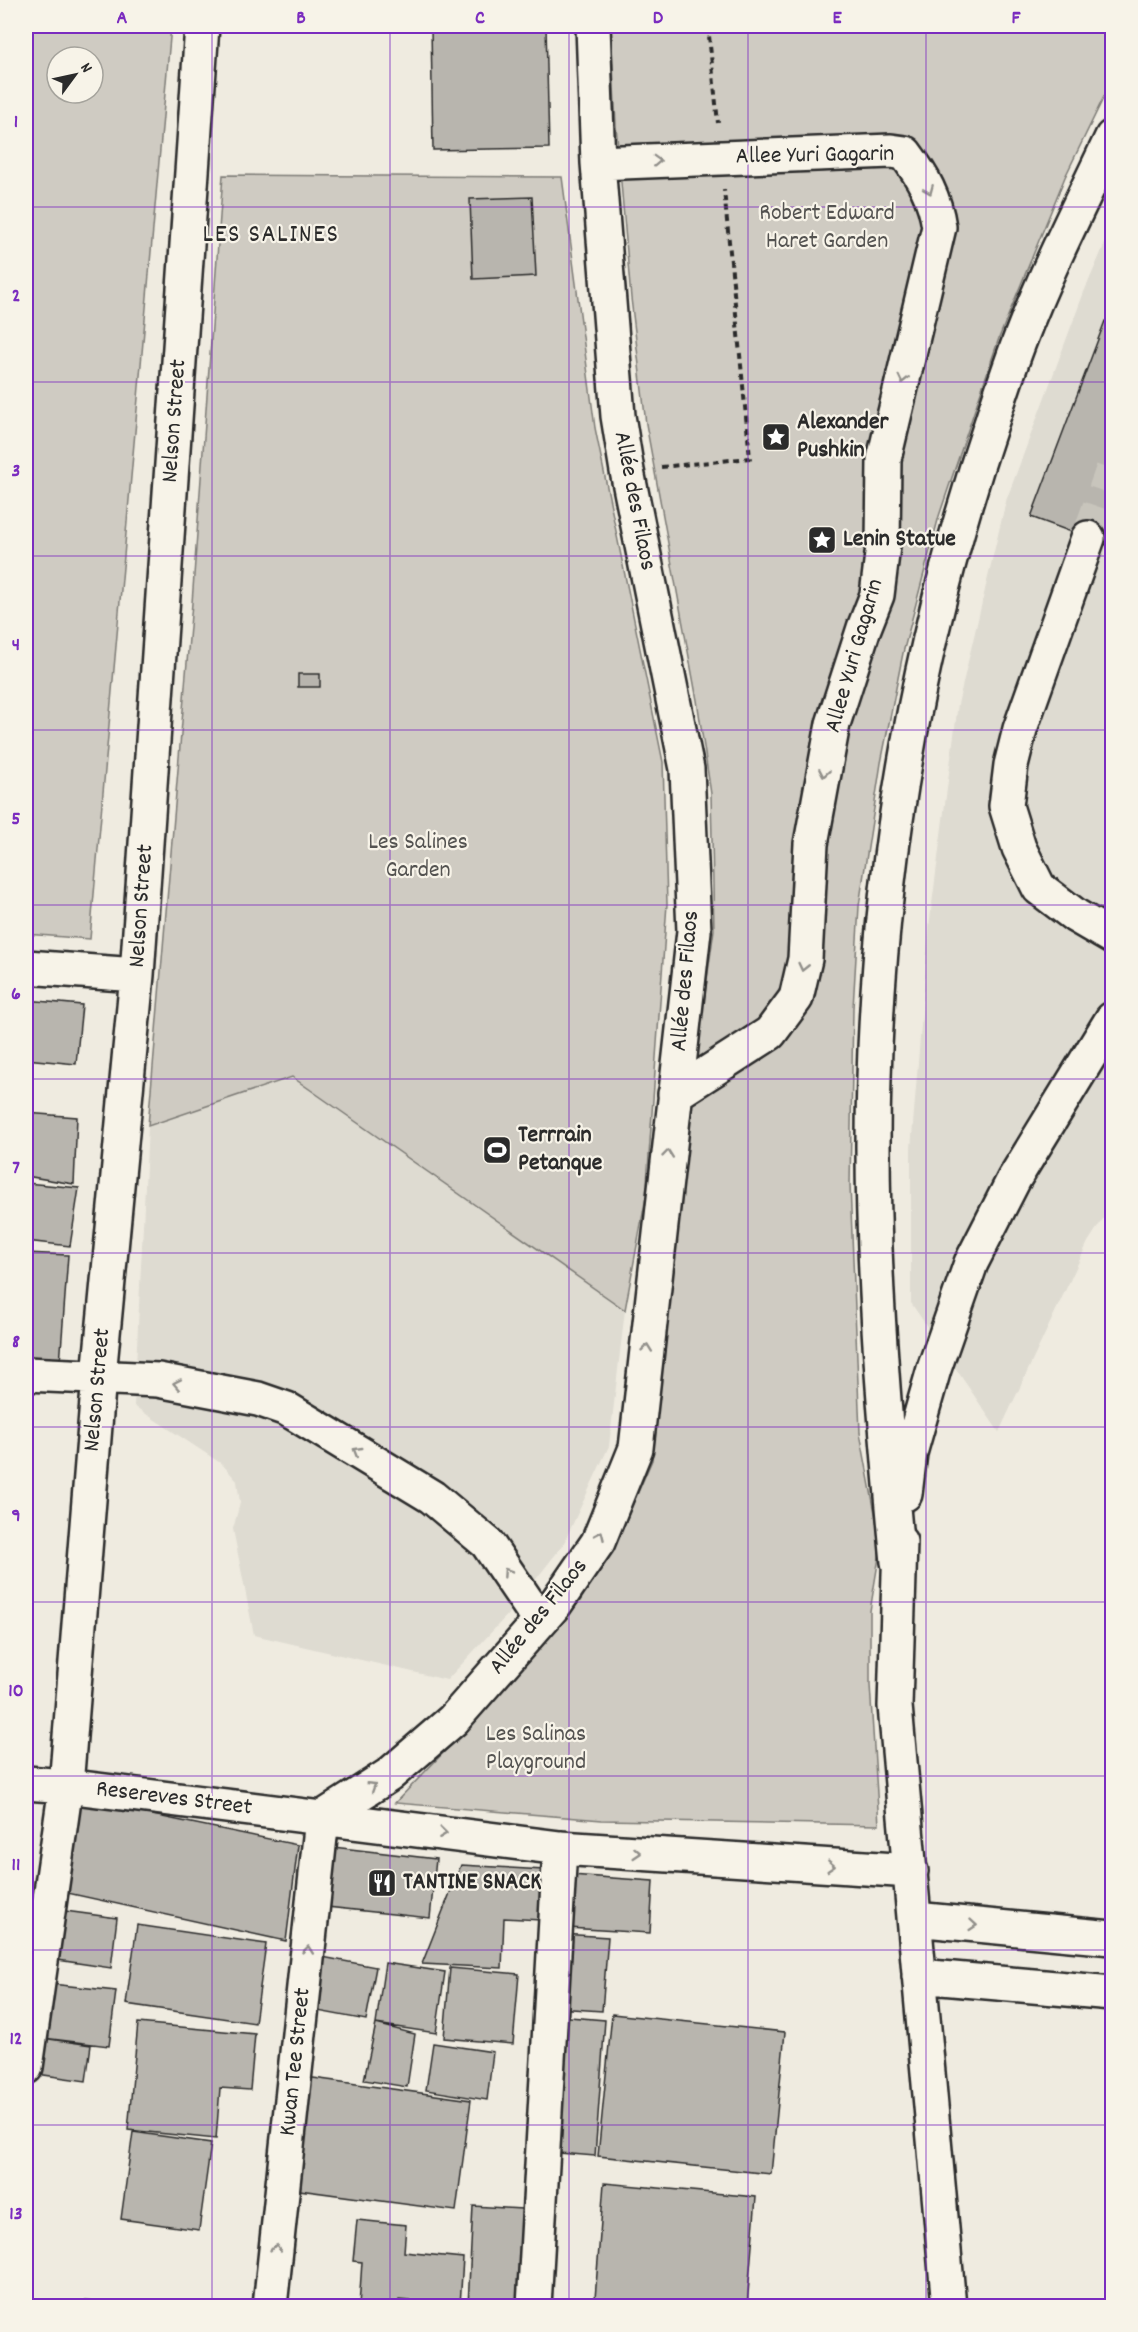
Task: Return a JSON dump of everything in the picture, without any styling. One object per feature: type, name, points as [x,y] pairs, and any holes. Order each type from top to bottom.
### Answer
[{"type":"street","name":"Nelson Street","points":[[26,2067],[66,1785],[99,1376],[137,975],[202,26]]},
{"type":"street","name":"Allée des Filaos","points":[[322,1818],[389,1776],[453,1720],[556,1603],[598,1542],[636,1448],[694,931],[687,769],[618,416],[598,163],[593,26]]},
{"type":"street","points":[[898,1562],[879,1359],[873,1221],[873,1077],[882,932],[900,784],[927,643],[969,487],[1021,337],[1113,137]]},
{"type":"street","name":"Allee Yuri Gagarin","points":[[598,163],[891,151],[905,153],[924,178],[936,207],[939,227],[884,459],[883,546],[877,595],[833,724],[812,844],[805,959],[796,998],[770,1033],[675,1094]]},
{"type":"street","points":[[1088,538],[1020,729],[1011,765],[1006,806],[1019,848],[1038,888],[1076,916],[1113,937]]},
{"type":"street","points":[[26,967],[137,975]]},
{"type":"street","points":[[949,2307],[895,1706],[898,1562],[910,1453],[934,1369],[971,1263],[1014,1179],[1113,1019]]},
{"type":"street","points":[[26,1374],[158,1380],[258,1399],[287,1409],[432,1497],[487,1543],[540,1621]]},
{"type":"street","name":"Resereves Street","points":[[26,1783],[66,1785],[560,1848],[911,1871]]},
{"type":"street","name":"Kwan Tee Street","points":[[270,2307],[322,1818]]},
{"type":"street","points":[[534,2307],[560,1848]]},
{"type":"street","points":[[915,1919],[1113,1938]]},
{"type":"street","points":[[920,1976],[1113,1993]]},
{"type":"path","points":[[627,471],[750,458],[708,26]]},
{"type":"shaded area","points":[[1112,227],[1112,1205],[1088,1242],[999,1432],[911,1303],[911,1149],[929,927],[958,704],[1006,501],[1084,292]]},
{"type":"shaded area","points":[[292,1077],[625,1310],[609,1446],[563,1545],[510,1612],[447,1680],[254,1635],[233,1529],[240,1503],[237,1481],[222,1464],[134,1406],[148,1126]]},
{"type":"green space","points":[[26,26],[171,26],[90,939],[26,934]]},
{"type":"green space","points":[[611,26],[1112,26],[1112,80],[1065,177],[999,338],[939,516],[903,653],[881,763],[859,906],[853,1008],[850,1185],[860,1433],[881,1545],[870,1611],[870,1685],[879,1825],[602,1820],[395,1803],[468,1727],[523,1660],[580,1601],[623,1527],[652,1460],[696,1057],[714,930],[711,794],[697,700],[646,424],[631,298],[616,125]]},
{"type":"green space","name":"Les Salines Garden","points":[[223,175],[562,177],[595,428],[663,762],[667,904],[646,1197],[625,1310],[292,1077],[148,1126],[192,603]]},
{"type":"building","points":[[431,26],[546,26],[549,148],[433,150]]},
{"type":"building","points":[[532,197],[536,276],[473,279],[470,199]]},
{"type":"building","points":[[1105,321],[1112,324],[1112,547],[1031,517]]},
{"type":"building","points":[[298,674],[320,674],[320,687],[298,687]]},
{"type":"building","points":[[26,1000],[82,1005],[76,1064],[26,1059]]},
{"type":"building","points":[[26,1113],[77,1117],[74,1184],[26,1176]]},
{"type":"building","points":[[26,1183],[79,1188],[70,1246],[26,1241]]},
{"type":"building","points":[[26,1253],[68,1255],[60,1364],[26,1361]]},
{"type":"building","points":[[75,1799],[298,1845],[286,1941],[63,1892]]},
{"type":"building","name":"TANTINE SNACK","points":[[333,1847],[436,1859],[430,1918],[327,1907]]},
{"type":"building","points":[[461,1865],[544,1870],[541,1920],[504,1918],[502,1968],[422,1964]]},
{"type":"building","points":[[571,1875],[653,1881],[650,1933],[568,1928]]},
{"type":"building","points":[[65,1911],[117,1918],[111,1968],[58,1960]]},
{"type":"building","points":[[137,1925],[266,1944],[255,2023],[126,2004]]},
{"type":"building","points":[[562,1934],[608,1937],[602,2011],[557,2008]]},
{"type":"building","points":[[317,1956],[376,1967],[366,2020],[307,2009]]},
{"type":"building","points":[[385,1963],[445,1972],[436,2033],[376,2024]]},
{"type":"building","points":[[450,1968],[519,1974],[513,2044],[444,2038]]},
{"type":"building","points":[[42,1983],[116,1991],[109,2046],[35,2037]]},
{"type":"building","points":[[612,2014],[785,2032],[771,2174],[598,2156]]},
{"type":"building","points":[[557,2016],[605,2020],[595,2156],[547,2152]]},
{"type":"building","points":[[138,2023],[255,2034],[250,2090],[220,2088],[216,2139],[128,2130]]},
{"type":"building","points":[[376,2024],[415,2034],[407,2087],[364,2080]]},
{"type":"building","points":[[35,2037],[91,2045],[86,2081],[30,2073]]},
{"type":"building","points":[[433,2043],[493,2052],[487,2100],[426,2090]]},
{"type":"building","points":[[306,2077],[471,2100],[456,2211],[292,2189]]},
{"type":"building","points":[[133,2132],[211,2143],[199,2230],[121,2219]]},
{"type":"building","points":[[604,2183],[756,2197],[747,2306],[685,2306],[595,2299]]},
{"type":"building","points":[[473,2206],[539,2210],[534,2306],[468,2306]]},
{"type":"building","points":[[357,2220],[406,2225],[404,2252],[463,2258],[460,2305],[399,2300],[398,2306],[359,2306],[362,2262],[353,2261]]},
{"type":"building","points":[[83,2301],[143,2306],[83,2306]]},
{"type":"tunnel","points":[[1088,538],[1112,470]]},
{"type":"place","name":"Alexander Pushkin","points":[[776,437]]},
{"type":"place","name":"Lenin Statue","points":[[822,540]]},
{"type":"place","name":"Terrrain Petanque","points":[[497,1150]]},
{"type":"place","name":"TANTINE SNACK","points":[[382,1883]]},
{"type":"district","name":"LES SALINES","points":[[271,235]]},
{"type":"park label","name":"Robert Edward Haret Garden","points":[[827,228]]},
{"type":"park label","name":"Les Salinas Playground","points":[[536,1749]]}]
